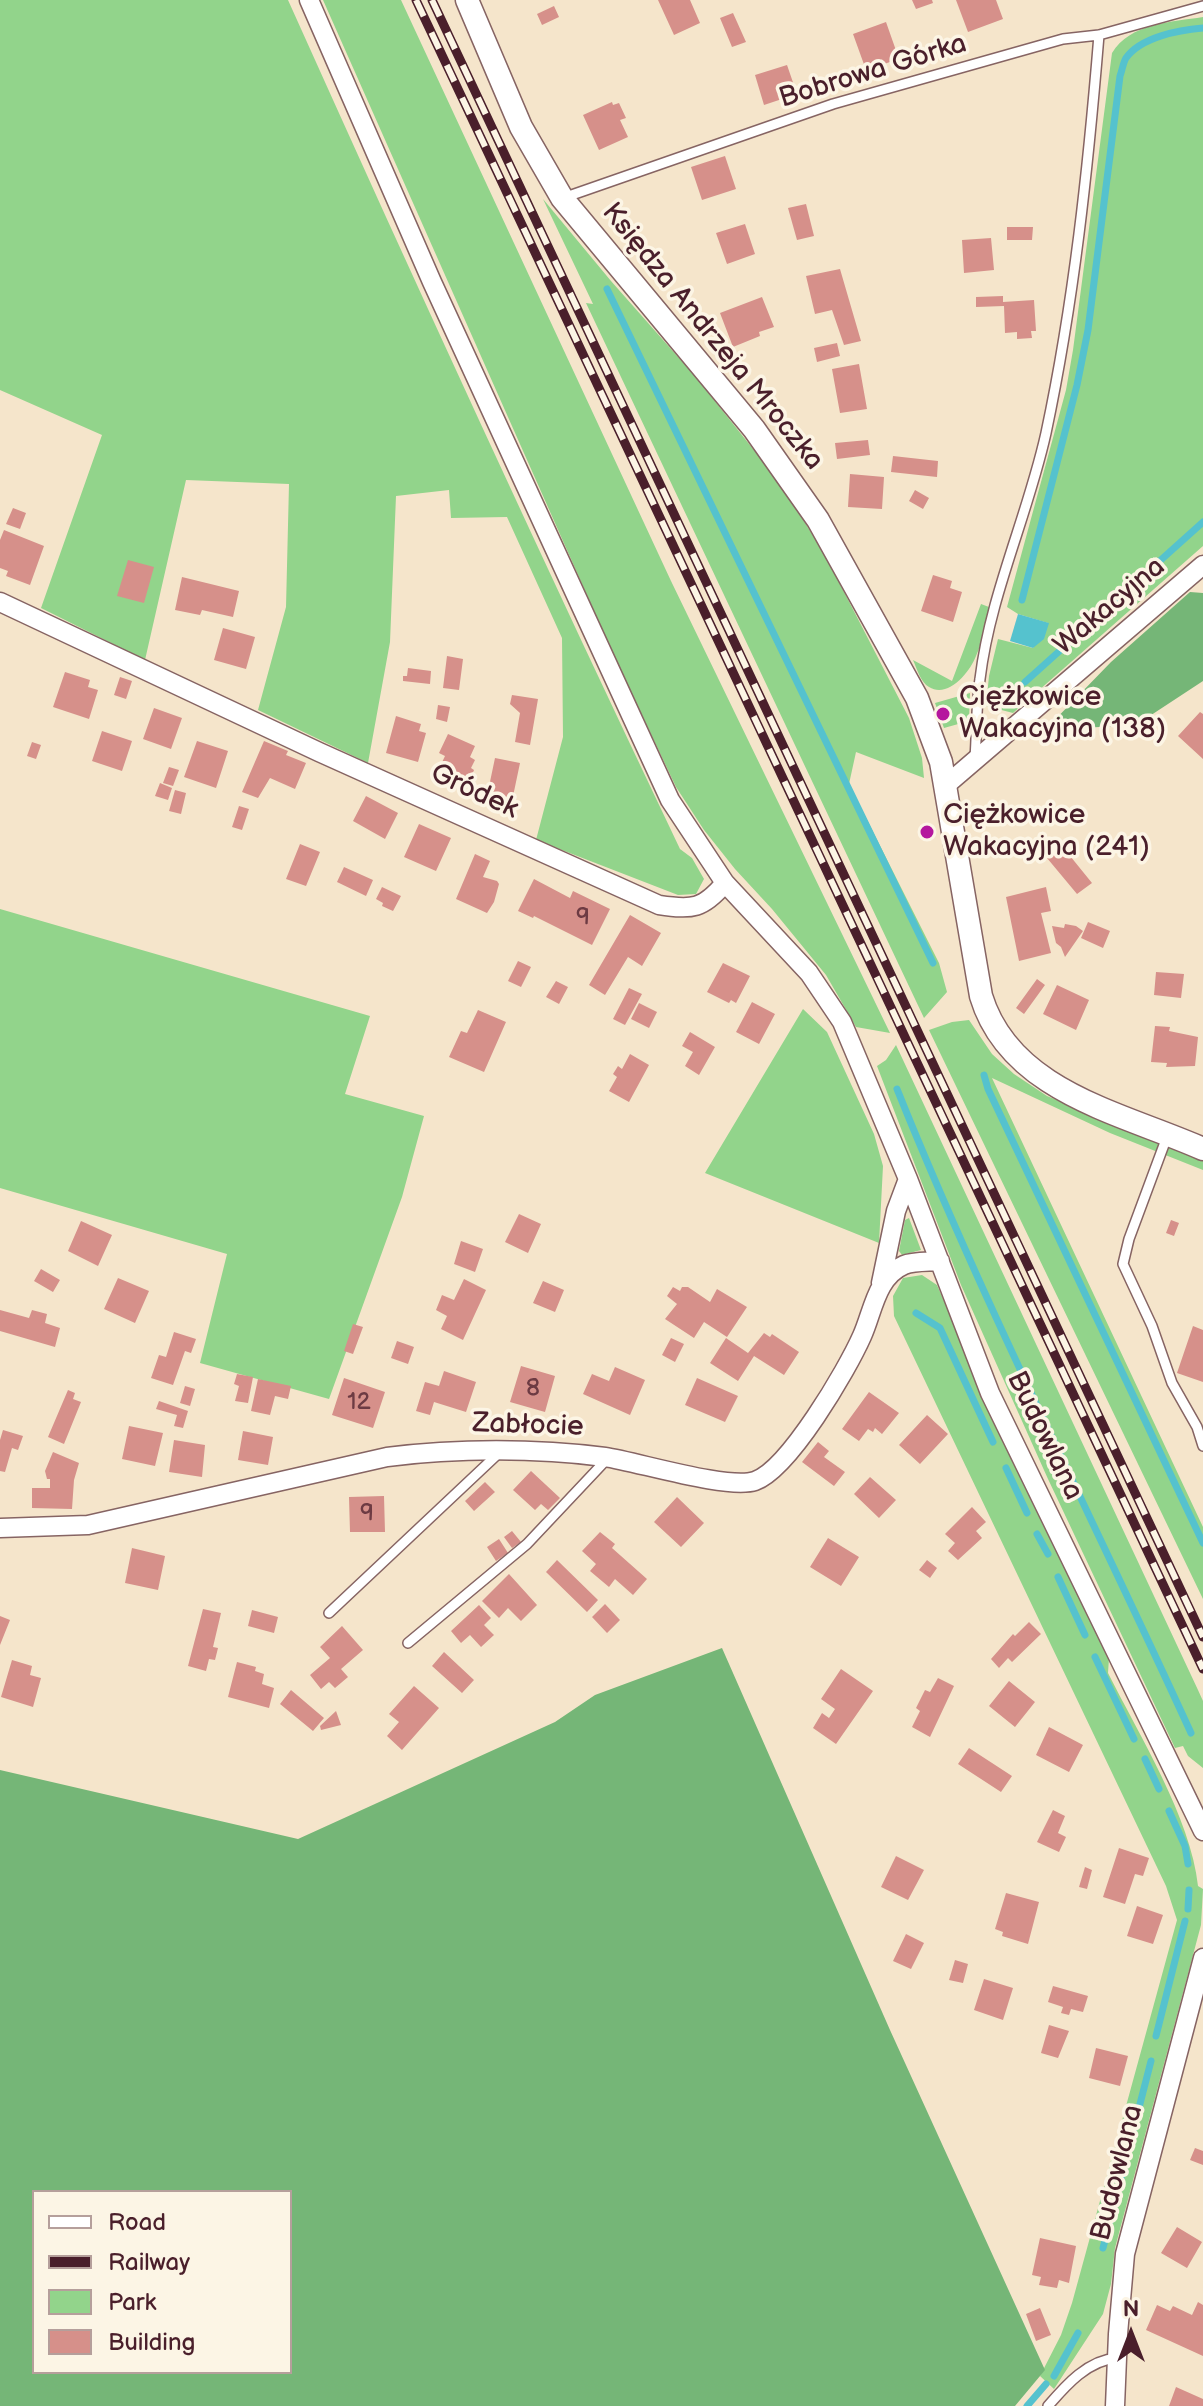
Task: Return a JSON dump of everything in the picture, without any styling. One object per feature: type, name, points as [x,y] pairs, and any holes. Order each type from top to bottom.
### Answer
[{"type":"street","points":[[309,0],[432,282],[637,731],[670,800],[725,883]]},
{"type":"street","name":"Księdza Andrzeja Mroczka","points":[[467,0],[521,127],[562,198],[754,429],[818,520],[917,698],[941,762],[981,996],[993,1028],[1004,1044],[1041,1077],[1066,1091],[1203,1149]]},
{"type":"street","name":"Wakacyjna","points":[[945,786],[1203,565]]},
{"type":"street","name":"Gródek","points":[[0,602],[319,752],[659,905],[683,908],[709,902],[725,883]]},
{"type":"street","name":"Budowlana","points":[[725,883],[809,973],[842,1022],[908,1179],[990,1393],[1196,1795],[1203,1831]]},
{"type":"street","name":"Zabłocie","points":[[0,1528],[88,1525],[387,1457],[435,1451],[608,1458],[718,1480],[755,1481],[794,1447],[843,1373],[862,1336],[881,1283],[896,1211],[908,1179]]},
{"type":"street","points":[[881,1283],[904,1265],[940,1261]]},
{"type":"street","name":"Budowlana","points":[[1115,2406],[1125,2254],[1203,1958]]},
{"type":"lane","name":"Bobrowa Górka","points":[[562,198],[833,104],[1063,39],[1099,35],[1203,6]]},
{"type":"lane","points":[[975,760],[980,679],[988,640],[1045,436],[1068,319],[1081,225],[1099,35]]},
{"type":"lane","points":[[1168,1134],[1129,1239],[1123,1264],[1152,1326],[1172,1383],[1197,1427],[1203,1446]]},
{"type":"lane","points":[[329,1613],[500,1452]]},
{"type":"lane","points":[[408,1643],[527,1544],[608,1458]]},
{"type":"lane","points":[[1048,2406],[1076,2377],[1101,2359],[1117,2358]]},
{"type":"green space","points":[[0,0],[288,0],[630,744],[680,849],[692,858],[704,879],[696,894],[678,895],[536,840],[563,737],[562,638],[507,517],[451,518],[449,490],[396,496],[390,642],[368,763],[258,710],[286,607],[289,484],[186,480],[145,660],[41,608],[102,435],[0,390]]},
{"type":"green space","points":[[323,0],[401,0],[671,581],[890,1033],[856,1027],[826,975],[735,869],[676,787],[614,656]]},
{"type":"green space","points":[[1203,17],[1203,546],[1013,713],[986,706],[998,639],[1033,648],[1048,623],[1018,614],[1007,607],[1066,390],[1112,53],[1129,35],[1141,30]]},
{"type":"green space","points":[[543,199],[694,375],[781,484],[825,555],[909,718],[922,758],[924,778],[856,752],[849,784],[939,963],[947,992],[924,1018],[586,303],[593,304]]},
{"type":"green space","points":[[1190,592],[1203,593],[1203,681],[1136,725],[1045,730],[1111,662]]},
{"type":"green space","points":[[981,604],[989,607],[980,644],[969,669],[951,687],[936,690],[929,687],[921,679],[913,660],[952,681]]},
{"type":"green space","points":[[970,693],[969,721],[944,728],[935,703]]},
{"type":"green space","points":[[0,909],[370,1016],[345,1094],[424,1116],[402,1197],[329,1399],[200,1363],[227,1254],[0,1188]]},
{"type":"green space","points":[[803,1009],[827,1032],[874,1134],[883,1166],[879,1243],[705,1173]]},
{"type":"green space","points":[[969,1020],[992,1054],[1014,1074],[1047,1096],[1203,1159],[1203,1170],[1110,1133],[992,1078],[1203,1527],[1203,1599],[929,1030]]},
{"type":"green space","points":[[896,1045],[1203,1701],[1203,1768],[1188,1756],[1183,1746],[1175,1748],[1048,1479],[961,1285],[877,1066],[886,1060]]},
{"type":"green space","points":[[909,1218],[921,1250],[902,1255],[899,1251],[905,1220]]},
{"type":"green space","points":[[922,1275],[937,1285],[1002,1434],[1095,1626],[1109,1658],[1108,1673],[1175,1805],[1198,1886],[1203,1889],[1201,1925],[1115,2248],[1111,2284],[1103,2314],[1054,2389],[1040,2376],[1061,2335],[1072,2303],[1177,1920],[1166,1886],[894,1316],[893,1296],[903,1278]]},
{"type":"green space","points":[[722,1648],[890,2030],[1045,2370],[1015,2406],[0,2406],[0,1770],[298,1839],[555,1722],[595,1695]]},
{"type":"water","points":[[1018,614],[1049,623],[1044,639],[1033,648],[1010,641]]},
{"type":"building","points":[[658,0],[690,0],[700,23],[674,35]]},
{"type":"building","points":[[912,0],[932,0],[933,3],[916,9]]},
{"type":"building","points":[[956,0],[996,0],[1003,19],[968,32]]},
{"type":"building","points":[[554,6],[559,17],[542,25],[537,14]]},
{"type":"building","points":[[733,13],[746,42],[732,47],[720,18]]},
{"type":"building","points":[[886,22],[899,59],[866,70],[853,34]]},
{"type":"building","points":[[787,65],[797,94],[764,105],[755,75]]},
{"type":"building","points":[[612,102],[613,105],[619,103],[626,118],[620,120],[628,137],[599,150],[583,115]]},
{"type":"building","points":[[725,156],[736,189],[702,200],[691,167]]},
{"type":"building","points":[[806,204],[814,236],[797,240],[788,208]]},
{"type":"building","points":[[745,224],[755,254],[727,264],[716,233]]},
{"type":"building","points":[[1007,227],[1033,227],[1032,240],[1007,240]]},
{"type":"building","points":[[991,238],[994,270],[964,273],[962,240]]},
{"type":"building","points":[[840,269],[861,341],[844,345],[832,310],[815,314],[806,276]]},
{"type":"building","points":[[1003,296],[1003,302],[1034,300],[1036,331],[1031,331],[1032,338],[1017,339],[1017,332],[1005,333],[1004,306],[976,307],[976,297]]},
{"type":"building","points":[[762,297],[774,327],[733,347],[720,313]]},
{"type":"building","points":[[837,343],[840,356],[817,362],[814,348]]},
{"type":"building","points":[[859,364],[867,409],[840,413],[832,369]]},
{"type":"building","points":[[868,440],[870,455],[837,459],[835,443]]},
{"type":"building","points":[[893,456],[938,461],[937,477],[891,472]]},
{"type":"building","points":[[850,474],[884,477],[882,509],[848,507]]},
{"type":"building","points":[[915,490],[929,498],[923,509],[909,501]]},
{"type":"building","points":[[13,508],[26,513],[20,529],[6,524]]},
{"type":"building","points":[[4,530],[44,546],[30,585],[6,576],[8,571],[0,568],[0,540]]},
{"type":"building","points":[[128,560],[154,567],[144,603],[117,596]]},
{"type":"building","points":[[933,575],[952,581],[950,588],[962,592],[953,622],[921,611]]},
{"type":"building","points":[[182,577],[239,591],[233,617],[202,610],[200,615],[175,610]]},
{"type":"building","points":[[223,628],[255,637],[246,669],[214,660]]},
{"type":"building","points":[[447,656],[463,659],[459,690],[443,688]]},
{"type":"building","points":[[408,668],[431,671],[430,684],[403,681]]},
{"type":"building","points":[[65,672],[90,680],[88,687],[98,690],[89,719],[53,707]]},
{"type":"building","points":[[120,677],[132,681],[126,699],[114,695]]},
{"type":"building","points":[[512,695],[538,699],[530,745],[515,742],[520,713],[510,704]]},
{"type":"building","points":[[438,705],[450,707],[447,722],[436,719]]},
{"type":"building","points":[[154,708],[182,718],[171,749],[143,739]]},
{"type":"building","points":[[1200,712],[1203,714],[1203,759],[1178,736]]},
{"type":"building","points":[[396,716],[421,724],[419,731],[426,733],[418,762],[386,753]]},
{"type":"building","points":[[102,731],[132,741],[122,771],[92,761]]},
{"type":"building","points":[[448,734],[475,746],[470,757],[475,760],[471,768],[474,770],[466,789],[436,775],[445,756],[439,753]]},
{"type":"building","points":[[197,741],[228,751],[216,788],[184,777]]},
{"type":"building","points":[[264,741],[306,763],[295,789],[270,778],[258,798],[242,792]]},
{"type":"building","points":[[32,742],[41,745],[36,759],[27,756]]},
{"type":"building","points":[[495,758],[520,763],[512,801],[487,796]]},
{"type":"building","points":[[169,767],[179,770],[173,786],[163,783]]},
{"type":"building","points":[[160,783],[172,788],[168,800],[155,796]]},
{"type":"building","points":[[175,790],[186,793],[181,814],[169,811]]},
{"type":"building","points":[[366,796],[398,813],[385,839],[353,821]]},
{"type":"building","points":[[239,806],[249,809],[242,830],[232,827]]},
{"type":"building","points":[[419,824],[451,838],[436,871],[404,857]]},
{"type":"building","points":[[300,844],[320,852],[306,886],[286,879]]},
{"type":"building","points":[[1062,846],[1092,883],[1077,894],[1047,858]]},
{"type":"building","points":[[475,854],[490,861],[483,877],[499,884],[487,913],[456,899]]},
{"type":"building","points":[[344,867],[373,880],[366,896],[337,882]]},
{"type":"building","points":[[534,879],[570,898],[573,891],[610,909],[592,945],[518,911]]},
{"type":"building","points":[[382,887],[401,896],[393,911],[376,899]]},
{"type":"building","points":[[1046,887],[1051,911],[1041,913],[1051,953],[1019,961],[1006,897]]},
{"type":"building","points":[[630,915],[661,933],[642,966],[628,957],[605,995],[589,985]]},
{"type":"building","points":[[1088,922],[1110,931],[1103,948],[1081,938]]},
{"type":"building","points":[[1065,924],[1083,931],[1065,957],[1056,943],[1052,926],[1064,928]]},
{"type":"building","points":[[518,961],[531,967],[521,987],[508,981]]},
{"type":"building","points":[[723,963],[750,976],[736,1003],[731,1000],[729,1003],[707,992]]},
{"type":"building","points":[[1156,972],[1184,974],[1181,998],[1154,995]]},
{"type":"building","points":[[1037,979],[1045,985],[1024,1014],[1016,1008]]},
{"type":"building","points":[[556,981],[568,987],[559,1004],[546,997]]},
{"type":"building","points":[[1057,985],[1089,1000],[1076,1030],[1043,1014]]},
{"type":"building","points":[[629,988],[642,994],[625,1025],[613,1019]]},
{"type":"building","points":[[752,1002],[775,1014],[759,1044],[736,1032]]},
{"type":"building","points":[[639,1003],[657,1012],[649,1028],[631,1019]]},
{"type":"building","points":[[478,1010],[506,1022],[484,1072],[449,1057],[461,1031],[467,1033]]},
{"type":"building","points":[[1155,1026],[1170,1027],[1169,1031],[1198,1037],[1195,1066],[1166,1067],[1167,1063],[1151,1062]]},
{"type":"building","points":[[690,1032],[715,1047],[699,1075],[685,1066],[693,1052],[682,1046]]},
{"type":"building","points":[[630,1054],[649,1065],[629,1102],[609,1091],[617,1077],[613,1074],[618,1066],[622,1069]]},
{"type":"building","points":[[519,1214],[541,1224],[528,1253],[505,1242]]},
{"type":"building","points":[[1171,1220],[1179,1223],[1174,1236],[1166,1233]]},
{"type":"building","points":[[81,1221],[112,1235],[98,1266],[68,1251]]},
{"type":"building","points":[[461,1241],[483,1249],[475,1272],[454,1264]]},
{"type":"building","points":[[41,1269],[60,1280],[53,1292],[34,1281]]},
{"type":"building","points":[[118,1278],[149,1291],[135,1323],[104,1309]]},
{"type":"building","points":[[464,1279],[486,1290],[463,1340],[441,1329],[447,1316],[436,1310],[442,1295],[454,1300]]},
{"type":"building","points":[[543,1281],[564,1290],[555,1312],[533,1303]]},
{"type":"building","points":[[673,1287],[680,1291],[682,1287],[688,1287],[710,1302],[717,1289],[747,1307],[727,1337],[704,1322],[694,1338],[665,1319],[677,1304],[667,1296]]},
{"type":"building","points":[[0,1310],[29,1318],[32,1310],[47,1314],[45,1323],[60,1328],[55,1347],[0,1331]]},
{"type":"building","points":[[353,1324],[363,1327],[353,1354],[344,1351]]},
{"type":"building","points":[[1193,1326],[1203,1330],[1203,1382],[1177,1373]]},
{"type":"building","points":[[174,1332],[196,1339],[191,1353],[185,1351],[173,1385],[151,1378],[159,1355],[166,1357]]},
{"type":"building","points":[[764,1333],[770,1337],[772,1334],[799,1352],[784,1375],[754,1356],[738,1381],[710,1363],[726,1338],[748,1353]]},
{"type":"building","points":[[671,1338],[684,1344],[675,1362],[662,1355]]},
{"type":"building","points":[[397,1341],[414,1347],[408,1364],[391,1358]]},
{"type":"building","points":[[521,1366],[555,1376],[545,1412],[510,1402]]},
{"type":"building","points":[[615,1367],[645,1380],[630,1415],[583,1394],[592,1374],[609,1381]]},
{"type":"building","points":[[444,1371],[476,1382],[466,1412],[434,1402],[430,1415],[416,1411],[425,1382],[439,1386]]},
{"type":"building","points":[[237,1374],[253,1377],[248,1403],[235,1401],[239,1386],[234,1384]]},
{"type":"building","points":[[344,1378],[385,1392],[373,1428],[332,1415]]},
{"type":"building","points":[[697,1378],[738,1396],[725,1422],[685,1405]]},
{"type":"building","points":[[258,1379],[291,1386],[288,1399],[275,1396],[270,1415],[251,1411]]},
{"type":"building","points":[[185,1386],[195,1389],[190,1406],[180,1403]]},
{"type":"building","points":[[68,1390],[75,1393],[73,1399],[81,1402],[64,1444],[48,1437]]},
{"type":"building","points":[[869,1392],[899,1413],[882,1434],[875,1428],[873,1432],[868,1429],[859,1441],[842,1429]]},
{"type":"building","points":[[159,1401],[188,1411],[183,1428],[174,1426],[177,1415],[156,1409]]},
{"type":"building","points":[[927,1415],[948,1434],[920,1464],[899,1445]]},
{"type":"building","points":[[129,1426],[163,1433],[155,1466],[122,1459]]},
{"type":"building","points":[[3,1430],[23,1436],[18,1450],[12,1448],[5,1472],[0,1471]]},
{"type":"building","points":[[243,1431],[273,1437],[268,1465],[238,1460]]},
{"type":"building","points":[[174,1440],[205,1445],[202,1477],[169,1472]]},
{"type":"building","points":[[818,1442],[829,1451],[824,1457],[845,1472],[834,1486],[802,1462]]},
{"type":"building","points":[[53,1452],[79,1463],[72,1509],[32,1508],[32,1488],[50,1488],[50,1479],[47,1479],[45,1471]]},
{"type":"building","points":[[531,1471],[560,1498],[548,1510],[541,1504],[535,1510],[513,1490]]},
{"type":"building","points":[[870,1477],[896,1500],[879,1518],[854,1494]]},
{"type":"building","points":[[485,1482],[495,1492],[474,1511],[465,1501]]},
{"type":"building","points":[[384,1496],[385,1532],[350,1532],[349,1497]]},
{"type":"building","points":[[677,1497],[704,1523],[681,1547],[654,1522]]},
{"type":"building","points":[[972,1507],[986,1522],[976,1531],[982,1538],[958,1560],[948,1551],[955,1543],[945,1534]]},
{"type":"building","points":[[512,1531],[521,1542],[512,1548],[504,1537]]},
{"type":"building","points":[[600,1532],[615,1544],[612,1548],[647,1579],[633,1595],[615,1579],[609,1587],[590,1571],[596,1564],[582,1551]]},
{"type":"building","points":[[828,1538],[859,1557],[841,1586],[810,1567]]},
{"type":"building","points":[[499,1539],[508,1553],[496,1561],[487,1547]]},
{"type":"building","points":[[132,1548],[165,1556],[158,1590],[125,1583]]},
{"type":"building","points":[[557,1560],[598,1600],[587,1612],[546,1572]]},
{"type":"building","points":[[927,1560],[937,1568],[930,1578],[919,1570]]},
{"type":"building","points":[[509,1574],[537,1605],[521,1621],[508,1608],[499,1618],[482,1601]]},
{"type":"building","points":[[605,1604],[620,1620],[607,1633],[592,1617]]},
{"type":"building","points":[[479,1605],[491,1618],[484,1625],[494,1635],[481,1647],[470,1635],[461,1643],[451,1631]]},
{"type":"building","points":[[203,1609],[221,1613],[213,1647],[218,1648],[215,1660],[209,1659],[206,1671],[188,1666]]},
{"type":"building","points":[[252,1610],[278,1617],[274,1633],[248,1626]]},
{"type":"building","points":[[0,1616],[10,1620],[0,1645]]},
{"type":"building","points":[[1029,1622],[1041,1634],[1012,1662],[1008,1658],[999,1668],[991,1659],[1013,1634],[1015,1636]]},
{"type":"building","points":[[342,1626],[363,1650],[341,1669],[348,1677],[335,1688],[329,1682],[321,1689],[310,1675],[330,1658],[320,1647]]},
{"type":"building","points":[[444,1652],[474,1680],[462,1693],[432,1666]]},
{"type":"building","points":[[12,1660],[32,1666],[30,1675],[41,1678],[33,1707],[1,1697]]},
{"type":"building","points":[[237,1662],[256,1667],[255,1671],[264,1674],[262,1684],[274,1688],[269,1708],[228,1697]]},
{"type":"building","points":[[841,1669],[873,1691],[836,1744],[813,1728],[822,1713],[829,1718],[835,1709],[821,1699]]},
{"type":"building","points":[[938,1678],[954,1686],[930,1737],[912,1727],[920,1711],[916,1708],[925,1690],[930,1692]]},
{"type":"building","points":[[1009,1681],[1035,1702],[1015,1727],[989,1706]]},
{"type":"building","points":[[414,1686],[439,1708],[402,1750],[387,1736],[399,1722],[389,1714]]},
{"type":"building","points":[[291,1690],[324,1718],[313,1731],[280,1704]]},
{"type":"building","points":[[336,1711],[341,1725],[321,1730],[320,1726]]},
{"type":"building","points":[[1049,1727],[1083,1745],[1069,1772],[1036,1755]]},
{"type":"building","points":[[969,1748],[1012,1776],[1001,1792],[958,1764]]},
{"type":"building","points":[[1053,1810],[1065,1816],[1058,1833],[1066,1837],[1059,1852],[1037,1842]]},
{"type":"building","points":[[1119,1848],[1149,1858],[1143,1876],[1135,1874],[1125,1904],[1103,1897]]},
{"type":"building","points":[[896,1856],[924,1870],[908,1900],[881,1887]]},
{"type":"building","points":[[1085,1867],[1092,1870],[1087,1889],[1079,1887]]},
{"type":"building","points":[[1006,1893],[1039,1902],[1028,1944],[1002,1936],[1003,1932],[995,1929]]},
{"type":"building","points":[[1137,1906],[1163,1915],[1153,1944],[1127,1936]]},
{"type":"building","points":[[906,1934],[924,1943],[911,1969],[893,1961]]},
{"type":"building","points":[[955,1960],[968,1964],[963,1983],[949,1980]]},
{"type":"building","points":[[984,1979],[1013,1988],[1003,2020],[974,2010]]},
{"type":"building","points":[[1053,1986],[1088,1996],[1083,2012],[1071,2009],[1069,2015],[1061,2013],[1063,2007],[1048,2002]]},
{"type":"building","points":[[1049,2025],[1069,2031],[1058,2058],[1041,2053]]},
{"type":"building","points":[[1096,2048],[1128,2056],[1120,2086],[1089,2078]]},
{"type":"building","points":[[1195,2148],[1203,2151],[1203,2165],[1190,2160]]},
{"type":"building","points":[[1177,2227],[1202,2242],[1187,2268],[1161,2253]]},
{"type":"building","points":[[1040,2238],[1076,2246],[1069,2283],[1059,2280],[1057,2288],[1039,2285],[1041,2277],[1032,2275]]},
{"type":"building","points":[[1198,2302],[1203,2305],[1203,2356],[1146,2330],[1157,2305],[1170,2311],[1173,2306],[1192,2315]]},
{"type":"building","points":[[1040,2308],[1051,2335],[1036,2341],[1026,2314]]},
{"type":"building","points":[[1176,2387],[1203,2399],[1203,2406],[1169,2406]]},
{"type":"waterway","points":[[1022,600],[1088,330],[1123,65],[1133,51],[1151,40],[1203,28]]},
{"type":"waterway","points":[[607,289],[933,963]]},
{"type":"waterway","points":[[1025,682],[1203,522]]},
{"type":"waterway","points":[[984,1075],[1203,1543]]},
{"type":"waterway","points":[[897,1089],[966,1252],[1191,1733]]},
{"type":"waterway","points":[[916,1313],[940,1328],[993,1442]]},
{"type":"waterway","points":[[1006,1468],[1027,1513]]},
{"type":"waterway","points":[[1037,1534],[1048,1554]]},
{"type":"waterway","points":[[1058,1577],[1085,1635]]},
{"type":"waterway","points":[[1095,1657],[1134,1739]]},
{"type":"waterway","points":[[1145,1759],[1159,1789]]},
{"type":"waterway","points":[[1169,1811],[1185,1846],[1188,1864]]},
{"type":"waterway","points":[[1188,1909],[1189,1890]]},
{"type":"waterway","points":[[1156,2036],[1185,1921]]},
{"type":"waterway","points":[[1103,2248],[1151,2061]]},
{"type":"waterway","points":[[1054,2376],[1078,2333]]},
{"type":"waterway","points":[[1027,2406],[1046,2384]]},
{"type":"railway","points":[[416,0],[1203,1669]]},
{"type":"railway","points":[[432,0],[1203,1637]]},
{"type":"place","name":"Ciężkowice Wakacyjna (138)","points":[[943,714]]},
{"type":"place","name":"Ciężkowice Wakacyjna (241)","points":[[927,832]]}]
